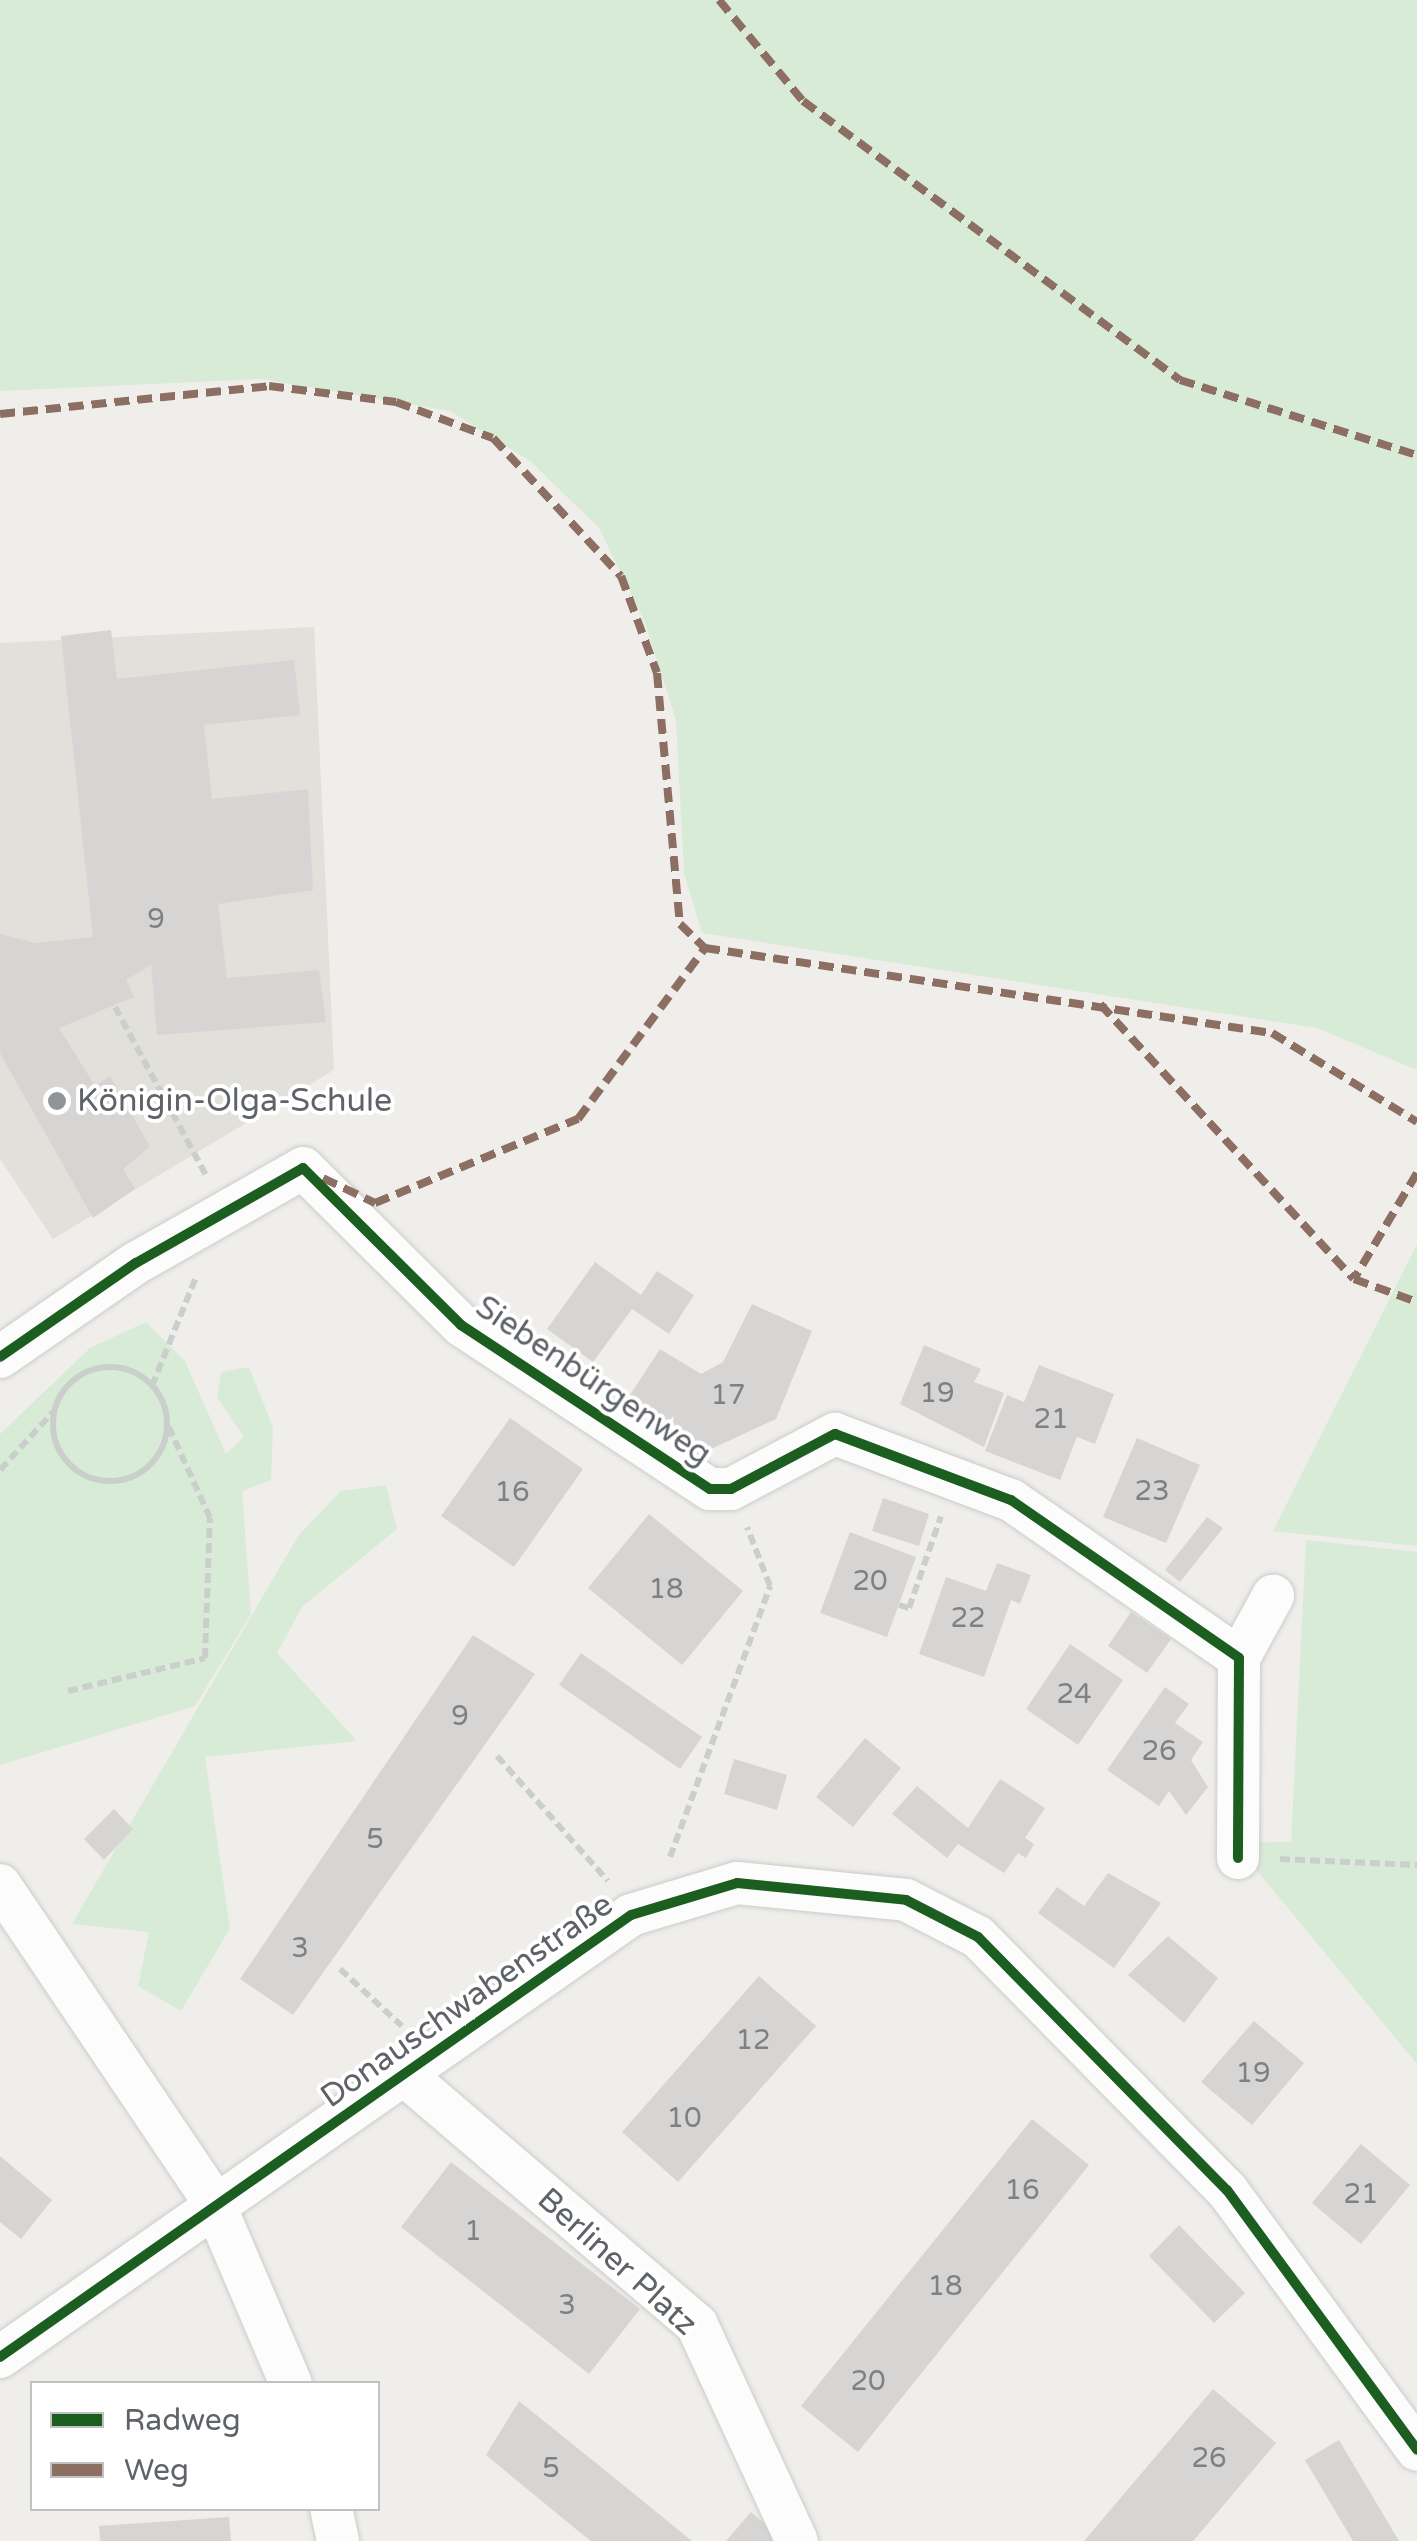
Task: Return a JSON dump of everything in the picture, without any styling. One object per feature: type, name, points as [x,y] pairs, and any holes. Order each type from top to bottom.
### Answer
[{"type":"street","name":"Siebenbürgenweg","points":[[0,1356],[215,1218],[303,1168],[461,1325],[710,1489],[731,1489],[835,1434],[1011,1500],[1239,1658]]},
{"type":"street","points":[[1238,1858],[1239,1658],[1273,1596]]},
{"type":"street","name":"Donauschwabenstraße","points":[[0,2357],[214,2201],[422,2068],[641,1912],[737,1882],[906,1900],[978,1937],[1227,2190],[1417,2450]]},
{"type":"street","points":[[0,1885],[214,2201],[289,2381]]},
{"type":"street","name":"Berliner Platz","points":[[422,2068],[697,2325],[796,2541]]},
{"type":"street","points":[[332,2511],[338,2541]]},
{"type":"path","points":[[116,1007],[215,1218],[188,1312],[152,1386]]},
{"type":"path","points":[[0,1470],[88,1370],[128,1370],[152,1386],[210,1518],[205,1658],[68,1691]]},
{"type":"path","points":[[54,1411],[66,1461],[94,1480],[133,1478],[150,1466],[166,1421]]},
{"type":"path","points":[[898,1605],[909,1608],[954,1479]]},
{"type":"path","points":[[497,1756],[585,1846],[641,1912],[770,1586],[731,1489]]},
{"type":"path","points":[[1238,1858],[1417,1865]]},
{"type":"path","points":[[340,1969],[422,2068]]},
{"type":"shaded area","points":[[314,627],[334,1070],[53,1239],[0,1159],[0,643]]},
{"type":"green space","points":[[0,0],[1417,0],[1417,1070],[1317,1028],[702,933],[684,873],[676,720],[644,620],[599,528],[530,461],[450,411],[262,379],[0,391]]},
{"type":"green space","points":[[1417,1244],[1417,1546],[1273,1531]]},
{"type":"green space","points":[[146,1322],[185,1361],[226,1454],[244,1437],[217,1397],[221,1372],[249,1367],[273,1427],[271,1480],[242,1491],[251,1614],[195,1706],[0,1765],[0,1434],[90,1348]]},
{"type":"green space","points":[[386,1485],[397,1529],[302,1607],[277,1653],[357,1741],[205,1757],[230,1928],[181,2011],[138,1986],[149,1932],[72,1924],[298,1536],[341,1491]]},
{"type":"green space","points":[[1306,1540],[1417,1552],[1417,2064],[1234,1843],[1291,1842]]},
{"type":"building","points":[[111,630],[117,679],[294,660],[300,715],[204,725],[212,799],[308,789],[313,890],[218,904],[227,978],[319,970],[326,1022],[157,1035],[151,965],[126,980],[134,997],[59,1028],[95,1086],[110,1076],[150,1147],[123,1169],[135,1189],[93,1218],[0,1053],[0,934],[35,943],[93,937],[61,636]]},
{"type":"building","points":[[595,1262],[641,1295],[657,1271],[694,1295],[669,1334],[632,1309],[593,1362],[547,1329]]},
{"type":"building","points":[[752,1304],[812,1331],[776,1419],[709,1450],[628,1398],[660,1349],[701,1374],[723,1362]]},
{"type":"building","points":[[924,1345],[981,1369],[974,1382],[1004,1393],[984,1447],[900,1404]]},
{"type":"building","points":[[1039,1365],[1114,1394],[1095,1444],[1077,1437],[1060,1480],[985,1451],[1007,1395],[1024,1402]]},
{"type":"building","points":[[510,1418],[583,1469],[514,1567],[441,1516]]},
{"type":"building","points":[[1137,1438],[1200,1465],[1166,1543],[1103,1517]]},
{"type":"building","points":[[883,1498],[929,1514],[919,1546],[872,1531]]},
{"type":"building","points":[[649,1514],[743,1591],[682,1665],[588,1588]]},
{"type":"building","points":[[1207,1517],[1223,1528],[1180,1582],[1165,1570]]},
{"type":"building","points":[[850,1532],[916,1557],[887,1637],[820,1613]]},
{"type":"building","points":[[997,1563],[1031,1575],[1020,1604],[1011,1600],[984,1677],[919,1654],[946,1577],[986,1591]]},
{"type":"building","points":[[1131,1612],[1171,1639],[1147,1673],[1108,1646]]},
{"type":"building","points":[[473,1635],[535,1674],[293,2015],[240,1979]]},
{"type":"building","points":[[1070,1644],[1123,1680],[1078,1745],[1026,1709]]},
{"type":"building","points":[[581,1653],[702,1737],[680,1769],[559,1685]]},
{"type":"building","points":[[1165,1687],[1189,1704],[1175,1723],[1203,1742],[1191,1760],[1208,1787],[1186,1815],[1169,1791],[1159,1806],[1107,1770]]},
{"type":"building","points":[[865,1738],[901,1768],[853,1827],[816,1797]]},
{"type":"building","points":[[734,1759],[787,1775],[777,1810],[724,1794]]},
{"type":"building","points":[[1000,1779],[1045,1808],[1025,1838],[1034,1844],[1026,1858],[1018,1853],[1004,1873],[958,1844],[947,1858],[892,1814],[917,1786],[968,1828]]},
{"type":"building","points":[[114,1809],[133,1829],[104,1860],[84,1839]]},
{"type":"building","points":[[1108,1873],[1161,1903],[1114,1968],[1038,1913],[1057,1887],[1084,1906]]},
{"type":"building","points":[[1168,1936],[1218,1978],[1184,2023],[1128,1975]]},
{"type":"building","points":[[759,1976],[816,2026],[678,2182],[622,2132]]},
{"type":"building","points":[[1254,2021],[1304,2063],[1252,2125],[1201,2082]]},
{"type":"building","points":[[1032,2119],[1089,2165],[858,2452],[801,2406]]},
{"type":"building","points":[[1361,2144],[1410,2185],[1361,2244],[1312,2203]]},
{"type":"building","points":[[0,2156],[52,2200],[21,2239],[0,2222]]},
{"type":"building","points":[[451,2162],[640,2309],[589,2374],[401,2227]]},
{"type":"building","points":[[1179,2225],[1245,2293],[1214,2323],[1149,2256]]},
{"type":"building","points":[[1213,2389],[1276,2443],[1205,2527],[1193,2541],[1084,2541]]},
{"type":"building","points":[[519,2401],[692,2541],[591,2541],[577,2530],[486,2455]]},
{"type":"building","points":[[1339,2440],[1399,2541],[1353,2541],[1305,2460]]},
{"type":"building","points":[[751,2512],[782,2538],[726,2541]]},
{"type":"building","points":[[229,2517],[231,2541],[100,2541],[99,2526]]},
{"type":"marked path","points":[[719,0],[803,101],[1180,380],[1417,455]]},
{"type":"marked path","points":[[0,414],[269,386],[396,402],[493,438],[621,576],[657,673],[680,924],[705,948],[1272,1033],[1417,1122]]},
{"type":"marked path","points":[[323,1178],[375,1203],[578,1119],[705,948]]},
{"type":"marked path","points":[[1100,1004],[1354,1279]]},
{"type":"marked path","points":[[1417,1173],[1354,1279],[1417,1302]]},
{"type":"cycle path","points":[[0,1357],[136,1263],[303,1168],[461,1325],[710,1489],[731,1489],[835,1434],[1011,1500],[1239,1658],[1238,1858]]},
{"type":"cycle path","points":[[0,2357],[631,1915],[737,1883],[906,1900],[978,1937],[1227,2190],[1417,2450]]},
{"type":"place","name":"Königin-Olga-Schule","points":[[57,1101]]}]
